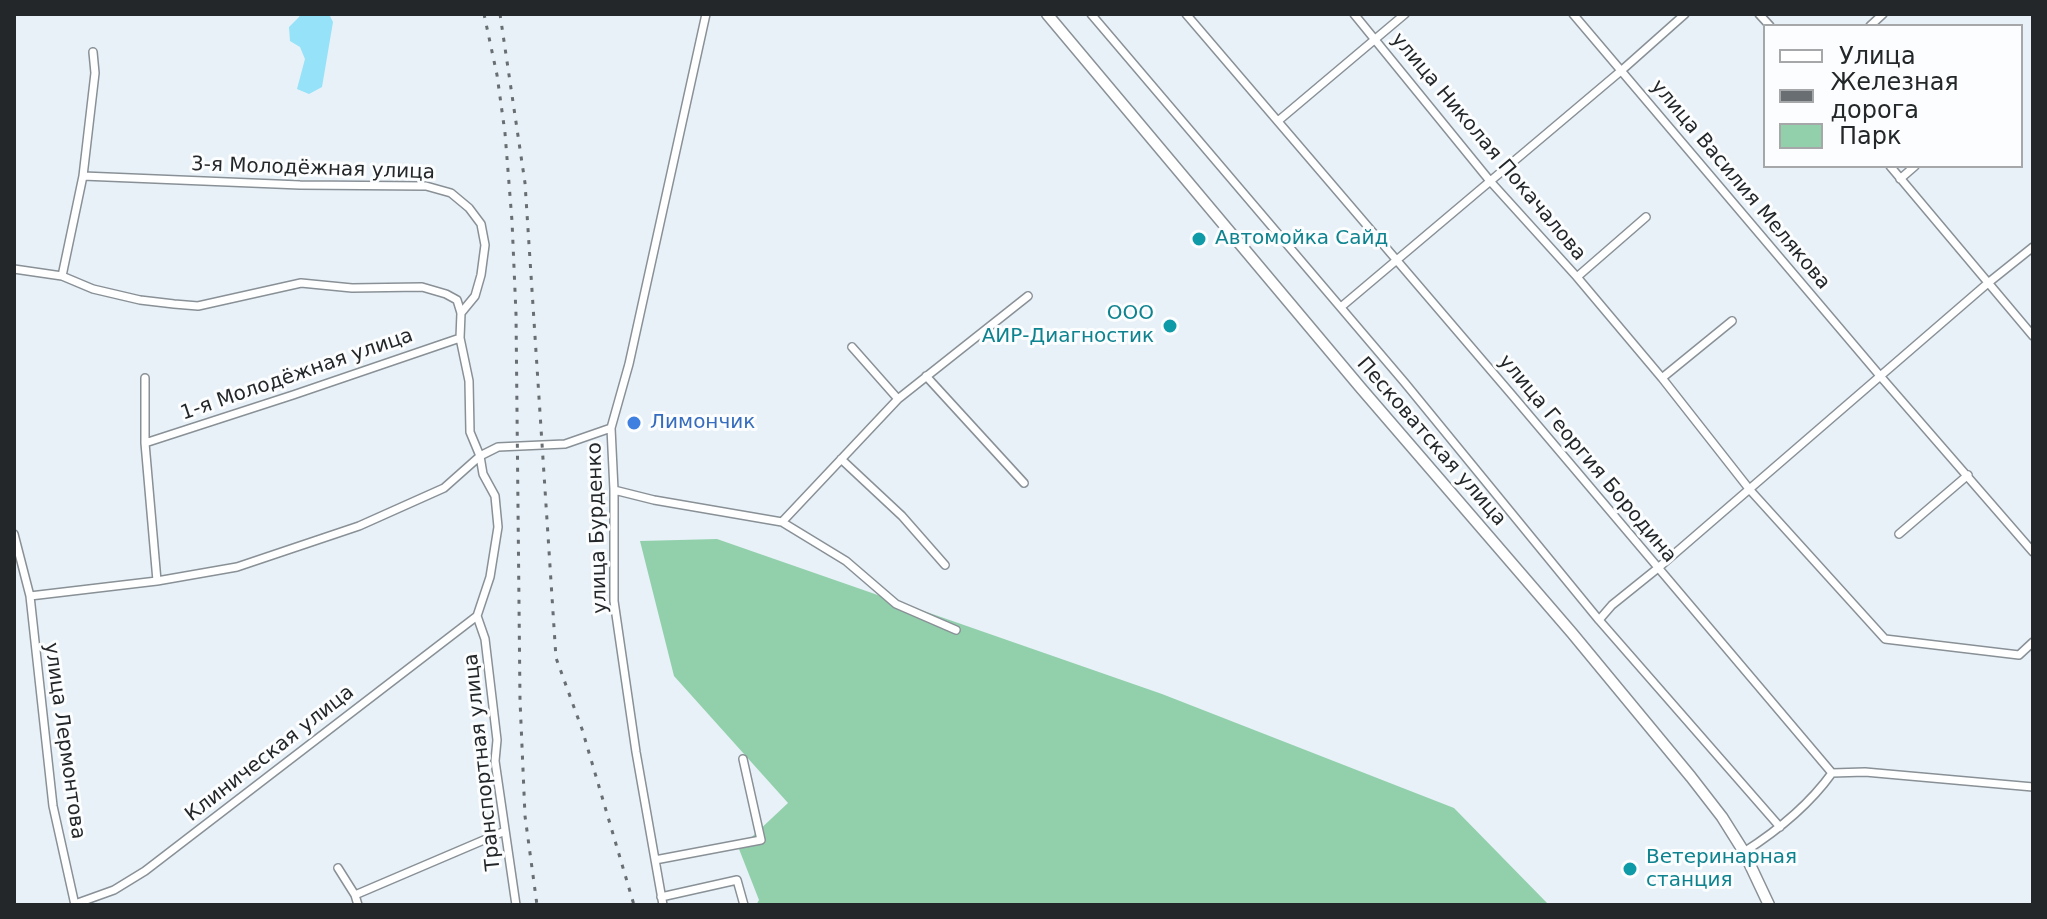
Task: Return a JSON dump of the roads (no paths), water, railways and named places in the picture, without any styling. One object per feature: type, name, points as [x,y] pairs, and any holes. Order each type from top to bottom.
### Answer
[{"type":"main road","name":"Песковатская улица","points":[[1047,14],[1651,729],[1722,817],[1744,852],[1769,905]]},
{"type":"street","name":"улица Бурденко","points":[[662,901],[614,601],[611,428],[629,364],[706,14]]},
{"type":"street","points":[[1091,14],[1341,307],[1599,620],[1780,827]]},
{"type":"street","name":"улица Георгия Бородина","points":[[1186,14],[1832,773]]},
{"type":"street","points":[[1354,14],[1375,38]]},
{"type":"street","name":"улица Николая Покачалова","points":[[1278,121],[1405,14]]},
{"type":"street","name":"улица Василия Мелякова","points":[[1573,14],[2033,552]]},
{"type":"street","points":[[1341,307],[1685,14]]},
{"type":"street","name":"улица Николая Покачалова","points":[[1375,38],[1490,181],[1662,378],[1750,490],[1885,639],[2019,655],[2033,642]]},
{"type":"street","points":[[62,276],[83,176],[95,73],[93,52]]},
{"type":"street","points":[[1892,168],[2033,336]]},
{"type":"street","points":[[1900,179],[1913,168]]},
{"type":"street","name":"3-я Молодёжная улица","points":[[83,176],[300,185],[426,186],[451,193],[469,208],[481,224],[485,245],[475,296],[461,313]]},
{"type":"street","name":"улица Николая Покачалова","points":[[1577,277],[1646,217]]},
{"type":"street","points":[[1599,620],[1612,605],[2033,247]]},
{"type":"street","points":[[14,269],[62,276],[93,289],[140,300],[198,306],[301,283],[352,288],[422,287],[457,300],[461,313],[460,338],[469,381],[470,432],[480,456],[483,474],[495,496],[498,527],[490,577],[477,616]]},
{"type":"street","points":[[782,522],[898,399],[1028,296]]},
{"type":"street","points":[[1662,378],[1732,321]]},
{"type":"street","name":"1-я Молодёжная улица","points":[[145,443],[460,338]]},
{"type":"street","points":[[852,347],[898,399]]},
{"type":"street","points":[[926,376],[1024,483]]},
{"type":"street","points":[[145,378],[145,443],[157,581]]},
{"type":"street","points":[[30,596],[157,581],[237,567],[359,526],[444,488],[480,456],[498,447],[565,444],[611,428]]},
{"type":"street","points":[[841,459],[902,516],[945,565]]},
{"type":"street","points":[[1899,534],[1968,475]]},
{"type":"street","points":[[614,490],[782,522],[846,561],[896,604],[956,630]]},
{"type":"street","name":"улица Лермонтова","points":[[14,534],[18,572],[30,596],[53,806],[75,904]]},
{"type":"street","name":"Транспортная улица","points":[[477,616],[485,639],[497,740],[495,761],[516,905]]},
{"type":"street","name":"Клиническая улица","points":[[75,904],[114,890],[145,871],[477,616]]},
{"type":"street","points":[[655,860],[761,840],[743,759]]},
{"type":"street","points":[[1744,852],[1780,827],[1819,791],[1832,773],[1865,772],[2033,787]]},
{"type":"street","points":[[355,895],[505,831]]},
{"type":"street","points":[[338,868],[358,905]]},
{"type":"street","points":[[662,901],[737,880],[744,905]]},
{"type":"water","points":[[300,14],[329,14],[333,22],[322,87],[309,94],[297,89],[305,59],[300,47],[290,41],[289,27]]},
{"type":"railway","points":[[484,14],[505,133],[512,221],[516,314],[520,700],[525,816],[537,905]]},
{"type":"railway","points":[[500,14],[525,183],[556,658],[582,729],[634,905]]},
{"type":"place","name":"Автомойка Сайд","points":[[1199,239]]},
{"type":"place","name":"ООО АИР-Диагностик","points":[[1170,326]]},
{"type":"place","name":"Лимончик","points":[[634,423]]},
{"type":"place","name":"Ветеринарная станция","points":[[1630,869]]}]
